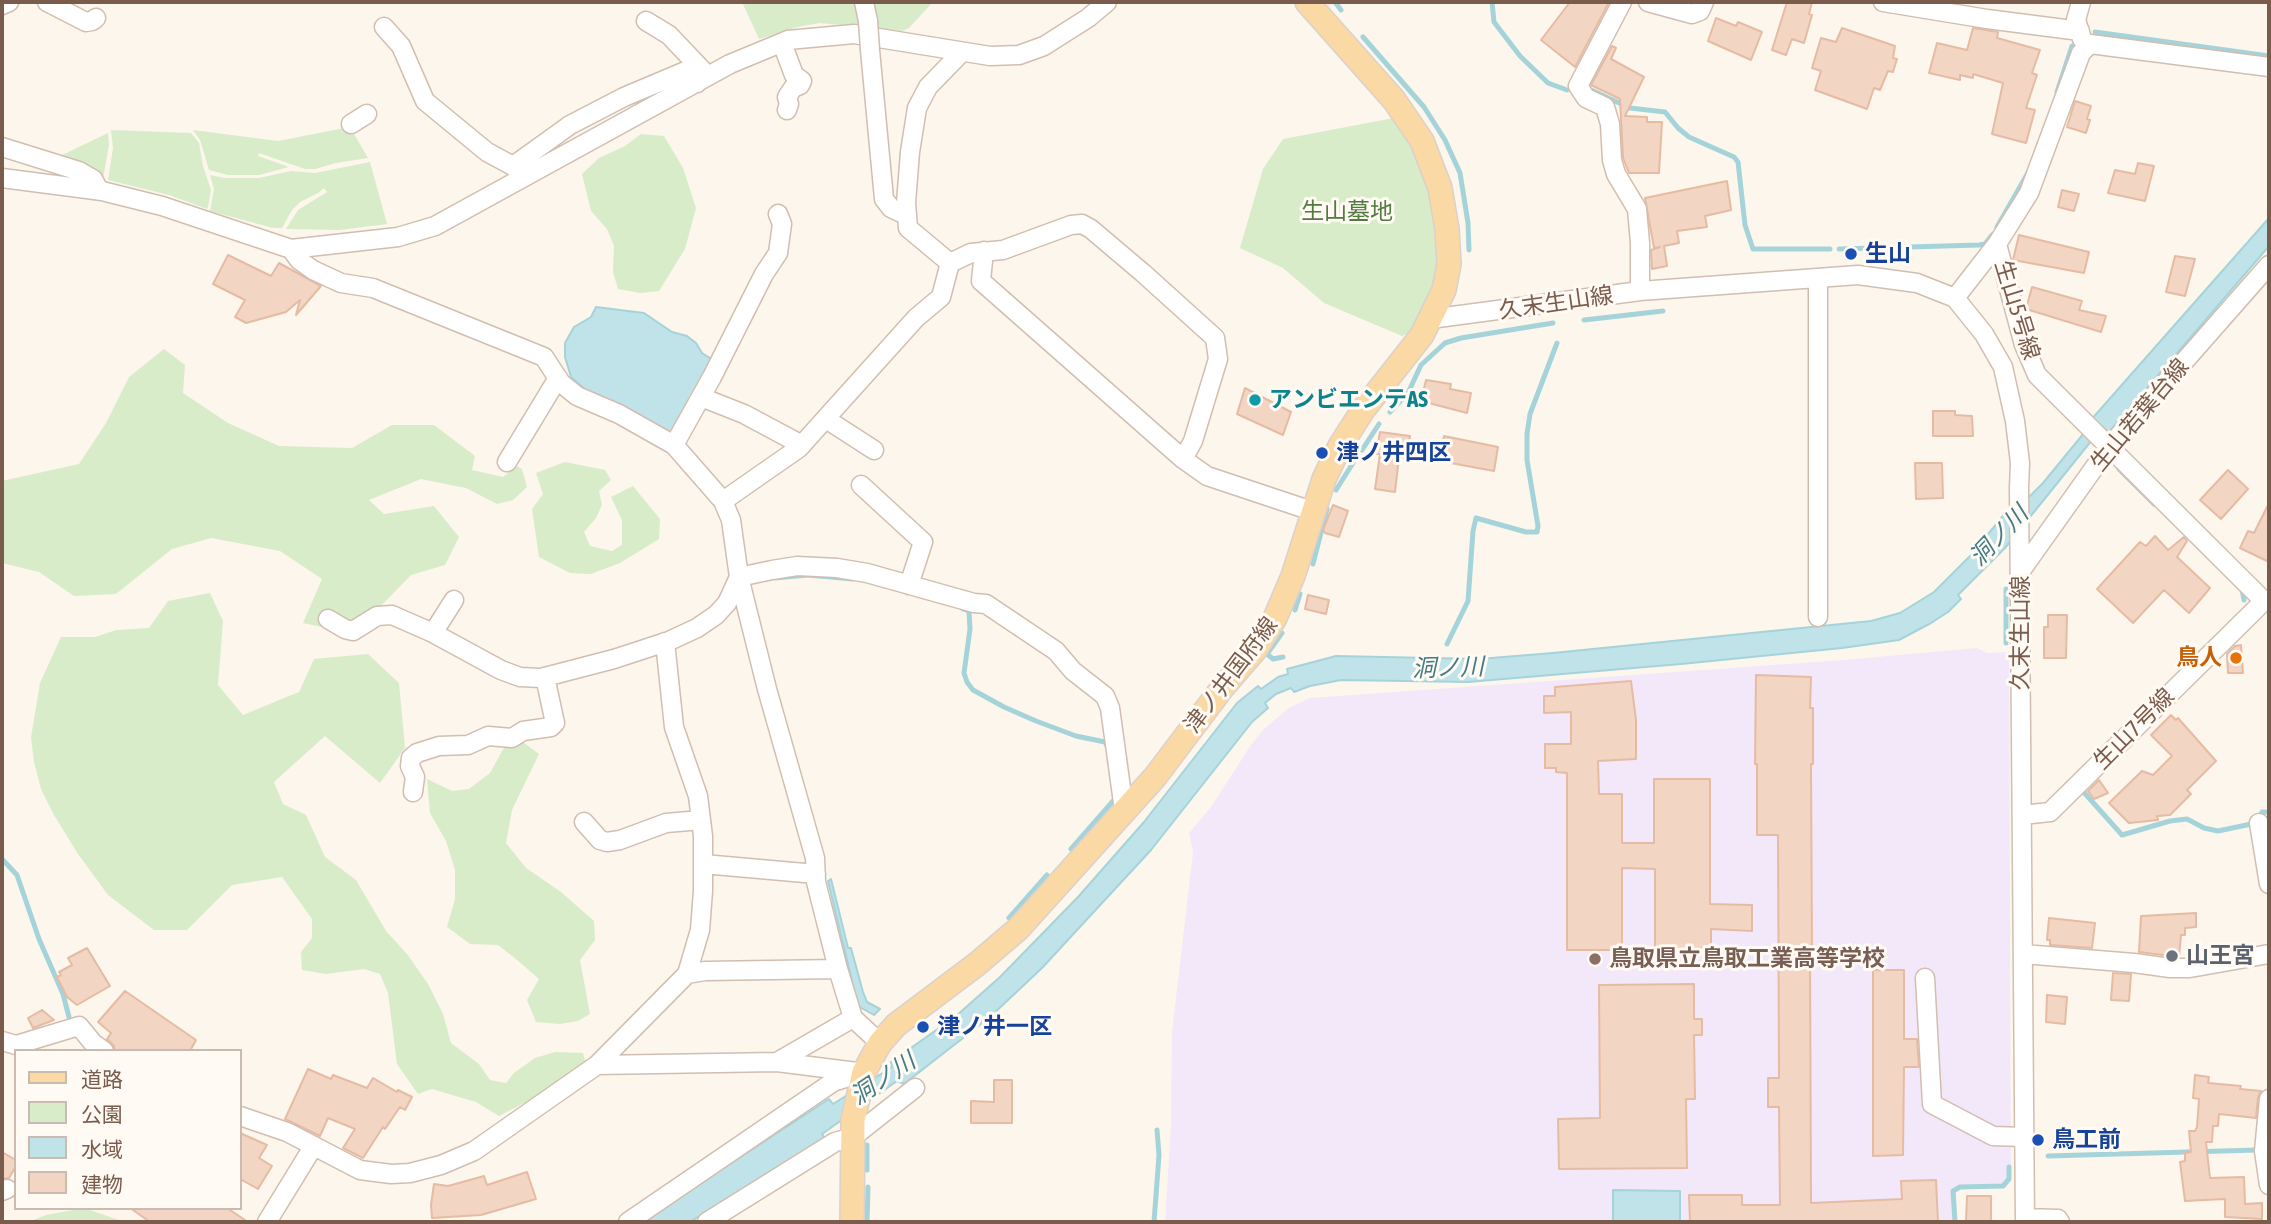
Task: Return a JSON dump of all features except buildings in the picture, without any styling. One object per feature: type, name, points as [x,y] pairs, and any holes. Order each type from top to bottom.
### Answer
[{"type":"main road","name":"津ノ井国府線","points":[[871,1059],[897,1025],[1018,929],[1155,777],[1223,687],[1255,650],[1269,629],[1293,576],[1312,511],[1340,446],[1363,410],[1422,335],[1444,290],[1449,264],[1447,229],[1440,188],[1422,141],[1394,100],[1307,2]]},
{"type":"main road","points":[[852,1222],[853,1128],[871,1059]]},
{"type":"street","points":[[2,5],[9,2]]},
{"type":"street","points":[[47,2],[86,22],[96,18]]},
{"type":"street","points":[[864,2],[884,199],[898,212],[908,228],[950,263]]},
{"type":"street","points":[[2,178],[99,190],[162,206],[292,249],[398,237],[435,226],[519,172],[730,64],[788,40],[854,34],[990,56],[1019,55],[1044,46],[1088,18],[1107,2]]},
{"type":"street","points":[[1622,2],[1578,86],[1586,98],[1605,107],[1610,124],[1612,160],[1616,174],[1637,209],[1640,292]]},
{"type":"street","points":[[1648,2],[1692,14],[1700,10],[1704,2]]},
{"type":"street","points":[[1883,2],[2080,31]]},
{"type":"street","points":[[2081,2],[2076,20],[2086,49]]},
{"type":"street","points":[[646,21],[669,36],[703,80]]},
{"type":"street","points":[[384,27],[401,46],[425,101],[487,152],[519,172]]},
{"type":"street","points":[[782,43],[794,75],[802,81],[787,97],[787,110]]},
{"type":"street","points":[[2086,49],[2090,44],[2109,45],[2269,67]]},
{"type":"street","name":"生山5号線","points":[[2086,49],[2081,53],[2029,193],[1997,244],[2024,345],[2037,375],[2266,601]]},
{"type":"street","points":[[898,212],[918,108],[929,87],[962,52]]},
{"type":"street","points":[[519,172],[570,125],[624,97],[688,70],[703,80]]},
{"type":"street","points":[[351,124],[367,114]]},
{"type":"street","points":[[2,147],[79,171],[93,179],[99,190]]},
{"type":"street","points":[[674,444],[764,274],[778,253],[782,224],[778,214]]},
{"type":"street","points":[[723,501],[802,445],[916,318],[941,297],[950,263],[971,253],[1003,250],[1071,225],[1082,224],[1091,229],[1215,338],[1218,359],[1193,441],[1183,459]]},
{"type":"street","points":[[1955,298],[1997,244]]},
{"type":"street","points":[[292,249],[299,260],[313,270],[341,283],[373,288],[544,357],[561,383],[577,396],[619,414],[674,444],[723,501],[731,520],[739,577],[767,689],[815,858],[816,874],[838,969],[853,1018],[871,1059]]},
{"type":"street","points":[[984,251],[981,281],[1183,459],[1207,476],[1312,511]]},
{"type":"street","name":"生山若葉台線","points":[[2020,572],[2109,447],[2269,265]]},
{"type":"street","name":"久末生山線","points":[[1430,319],[1640,292],[1858,275],[1917,283],[1955,298],[1984,334],[2003,367],[2015,421],[2020,463],[2025,1220]]},
{"type":"street","points":[[1818,278],[1818,617]]},
{"type":"street","points":[[507,462],[558,378]]},
{"type":"street","points":[[701,397],[744,414],[802,445]]},
{"type":"street","points":[[826,419],[874,450]]},
{"type":"street","points":[[862,485],[923,542],[909,585]]},
{"type":"street","points":[[739,577],[772,569],[818,566],[867,573],[986,604],[1056,650],[1073,671],[1105,696],[1110,708],[1124,810]]},
{"type":"street","points":[[328,618],[345,629],[354,631],[377,616],[392,615],[433,633],[501,670],[520,677],[545,677],[614,659],[665,642],[696,628],[716,615],[727,603],[739,577]]},
{"type":"street","points":[[433,633],[454,600]]},
{"type":"street","name":"生山7号線","points":[[2022,815],[2050,812],[2266,601]]},
{"type":"street","points":[[242,1117],[287,1132],[360,1170],[410,1173],[441,1165],[474,1151],[597,1065],[687,974],[700,930],[703,864],[701,820],[698,796],[674,727],[665,642]]},
{"type":"street","points":[[413,792],[415,777],[410,766],[411,758],[417,753],[439,746],[468,745],[488,736],[512,738],[523,731],[551,727],[555,723],[545,677]]},
{"type":"street","points":[[584,822],[600,840],[607,842],[666,823],[701,820]]},
{"type":"street","points":[[2259,823],[2269,884]]},
{"type":"street","points":[[703,864],[816,874]]},
{"type":"street","points":[[2023,954],[2170,968],[2190,968],[2269,954]]},
{"type":"street","points":[[687,974],[705,971],[838,969]]},
{"type":"street","points":[[1926,978],[1932,1104],[1993,1136],[2024,1137]]},
{"type":"street","points":[[777,1062],[853,1018]]},
{"type":"street","points":[[2,1041],[16,1045],[79,1026],[101,1049]]},
{"type":"street","points":[[597,1065],[871,1059]]},
{"type":"street","points":[[628,1222],[871,1059]]},
{"type":"street","points":[[707,1222],[915,1088]]},
{"type":"street","points":[[2269,1099],[2264,1151],[2269,1185]]},
{"type":"street","points":[[267,1222],[313,1147]]},
{"type":"street","points":[[2025,1220],[2058,1219],[2060,1222]]},
{"type":"shaded area","name":"鳥取県立鳥取工業高等学校","points":[[1977,648],[1987,653],[2009,652],[2011,1180],[2006,1187],[1961,1189],[1956,1192],[1957,1222],[1165,1222],[1171,1124],[1172,1032],[1193,852],[1189,833],[1211,807],[1251,745],[1264,729],[1289,708],[1310,698]]},
{"type":"green space","points":[[742,2],[861,2],[864,27],[819,23],[759,39]]},
{"type":"green space","points":[[867,2],[933,2],[909,28],[902,31],[873,28]]},
{"type":"green space","name":"生山墓地","points":[[1394,118],[1424,170],[1441,243],[1432,296],[1417,330],[1402,336],[1324,303],[1283,268],[1240,248],[1263,169],[1283,139]]},
{"type":"green space","points":[[350,127],[368,158],[305,169],[259,153],[258,156],[289,167],[259,175],[228,175],[209,170],[200,140],[193,130],[278,141]]},
{"type":"green space","points":[[111,130],[191,133],[199,143],[211,190],[207,209],[169,195],[108,180],[113,148]]},
{"type":"green space","points":[[108,133],[109,145],[103,179],[54,159]]},
{"type":"green space","points":[[641,134],[664,136],[683,168],[696,208],[685,249],[659,291],[640,293],[618,289],[613,272],[614,246],[607,229],[591,211],[582,174],[599,158],[625,146]]},
{"type":"green space","points":[[370,162],[387,224],[340,230],[286,229],[298,210],[327,192],[324,188],[300,202],[282,228],[210,211],[214,189],[210,175],[224,178],[259,178],[291,171],[315,173]]},
{"type":"green space","points":[[164,349],[185,365],[183,393],[228,423],[279,446],[352,448],[392,425],[434,425],[475,456],[472,470],[503,477],[517,466],[522,469],[527,487],[513,500],[497,504],[466,488],[421,479],[369,500],[384,514],[434,506],[459,537],[445,565],[411,575],[376,611],[331,629],[303,623],[322,579],[280,551],[211,538],[172,549],[116,594],[74,596],[39,572],[2,563],[2,481],[79,464],[106,423],[129,377]]},
{"type":"green space","points":[[565,462],[605,470],[611,480],[599,491],[602,505],[596,518],[584,532],[590,546],[612,551],[622,545],[622,520],[611,497],[633,486],[660,519],[659,539],[620,563],[591,574],[570,573],[539,557],[532,509],[543,494],[536,473]]},
{"type":"green space","points":[[210,593],[223,621],[218,685],[243,715],[299,692],[314,659],[368,654],[399,683],[405,748],[380,783],[325,736],[274,782],[283,804],[306,815],[325,857],[356,880],[386,931],[407,954],[428,984],[443,1014],[451,1043],[479,1064],[490,1080],[506,1083],[514,1073],[535,1058],[555,1052],[583,1053],[586,1064],[549,1090],[499,1116],[476,1102],[432,1089],[418,1094],[397,1064],[388,993],[380,974],[364,969],[326,974],[302,970],[301,952],[312,938],[312,919],[282,877],[232,885],[187,930],[154,930],[108,895],[78,854],[41,789],[31,737],[40,683],[61,637],[95,637],[116,630],[149,628],[168,601]]},
{"type":"green space","points":[[523,742],[539,754],[512,810],[506,843],[526,868],[561,892],[594,921],[595,940],[580,960],[590,1014],[578,1021],[560,1024],[536,1022],[527,1000],[539,979],[516,959],[498,945],[470,944],[447,927],[455,899],[455,870],[446,841],[430,813],[427,779],[452,791],[469,789],[490,773],[506,744]]},
{"type":"green space","points":[[90,1210],[119,1222],[28,1222],[46,1215]]},
{"type":"water","name":"洞ノ川","points":[[2269,218],[2269,246],[2106,436],[2092,440],[2005,548],[1958,595],[1961,599],[1931,623],[1899,640],[1842,648],[1468,682],[1341,680],[1294,692],[1291,688],[1276,694],[1265,703],[1268,708],[1252,722],[1151,850],[1042,968],[990,1017],[904,1084],[897,1081],[822,1134],[825,1139],[690,1222],[641,1222],[829,1099],[833,1104],[892,1067],[891,1062],[956,1016],[1000,977],[1078,897],[1144,822],[1237,703],[1258,686],[1261,689],[1278,677],[1288,674],[1287,669],[1336,656],[1479,659],[1871,621],[1900,613],[1934,592],[1970,556],[2003,516],[2007,519],[2043,483],[2084,433],[2090,421]]},
{"type":"water","points":[[596,307],[644,313],[672,332],[687,336],[696,343],[702,353],[713,360],[670,439],[589,393],[571,377],[565,357],[565,343],[574,327],[591,317]]},
{"type":"water","points":[[831,879],[848,948],[851,948],[863,992],[867,1002],[880,1009],[874,1015],[858,1006],[828,881]]},
{"type":"water","points":[[1613,1190],[1680,1191],[1680,1222],[1613,1222]]},
{"type":"waterway","points":[[1335,2],[1341,10]]},
{"type":"waterway","points":[[1492,2],[1494,22],[1520,56],[1548,83],[1567,90]]},
{"type":"waterway","points":[[2095,32],[2269,56]]},
{"type":"waterway","points":[[1363,37],[1424,107],[1445,140],[1460,173],[1468,223],[1469,250]]},
{"type":"waterway","points":[[2057,92],[2072,46]]},
{"type":"waterway","points":[[1589,89],[1630,108],[1665,112],[1689,137],[1734,157],[1738,162],[1745,225],[1753,249],[1830,249]]},
{"type":"waterway","points":[[1997,227],[2029,171]]},
{"type":"waterway","points":[[1839,249],[1979,245],[1985,244],[1992,235]]},
{"type":"waterway","points":[[1584,320],[1663,311]]},
{"type":"waterway","points":[[1390,412],[1408,393],[1421,365],[1445,343],[1553,323]]},
{"type":"waterway","name":"洞ノ川","points":[[1447,644],[1468,601],[1476,518],[1526,532],[1537,532],[1527,460],[1527,434],[1530,414],[1557,343]]},
{"type":"waterway","points":[[1362,450],[1379,424]]},
{"type":"waterway","points":[[1336,490],[1353,463]]},
{"type":"waterway","points":[[2119,469],[2154,504]]},
{"type":"waterway","points":[[1313,564],[1327,509]]},
{"type":"waterway","points":[[775,578],[808,575],[853,579]]},
{"type":"waterway","points":[[2239,587],[2244,600]]},
{"type":"waterway","points":[[2006,589],[2006,643]]},
{"type":"waterway","points":[[1295,610],[1300,594]]},
{"type":"waterway","points":[[963,609],[969,611],[970,629],[964,673],[973,690],[1036,721],[1076,736],[1105,742],[1107,746]]},
{"type":"waterway","points":[[1282,633],[1267,654],[1273,659],[1283,657]]},
{"type":"waterway","points":[[2081,789],[2122,835],[2170,821],[2187,819],[2204,828],[2218,831],[2256,823]]},
{"type":"waterway","points":[[1071,849],[1114,800]]},
{"type":"waterway","points":[[2262,812],[2269,812]]},
{"type":"waterway","points":[[2,859],[17,875],[39,939],[63,994],[69,1017]]},
{"type":"waterway","points":[[1009,918],[1047,875]]},
{"type":"waterway","points":[[1154,1222],[1159,1155],[1157,1130]]},
{"type":"waterway","points":[[867,1145],[867,1170]]},
{"type":"waterway","points":[[2048,1156],[2257,1150]]},
{"type":"waterway","points":[[1955,1222],[1953,1191],[1960,1187],[2003,1186],[2009,1179],[2009,1167]]},
{"type":"waterway","points":[[867,1222],[868,1187]]},
{"type":"place","name":"生山","points":[[1851,254]]},
{"type":"place","name":"アンビエンテAS","points":[[1255,400]]},
{"type":"place","name":"津ノ井四区","points":[[1322,453]]},
{"type":"place","name":"鳥人","points":[[2236,658]]},
{"type":"place","name":"山王宮","points":[[2172,956]]},
{"type":"place","name":"鳥取県立鳥取工業高等学校","points":[[1595,959]]},
{"type":"place","name":"津ノ井一区","points":[[923,1027]]},
{"type":"place","name":"鳥工前","points":[[2038,1140]]}]
